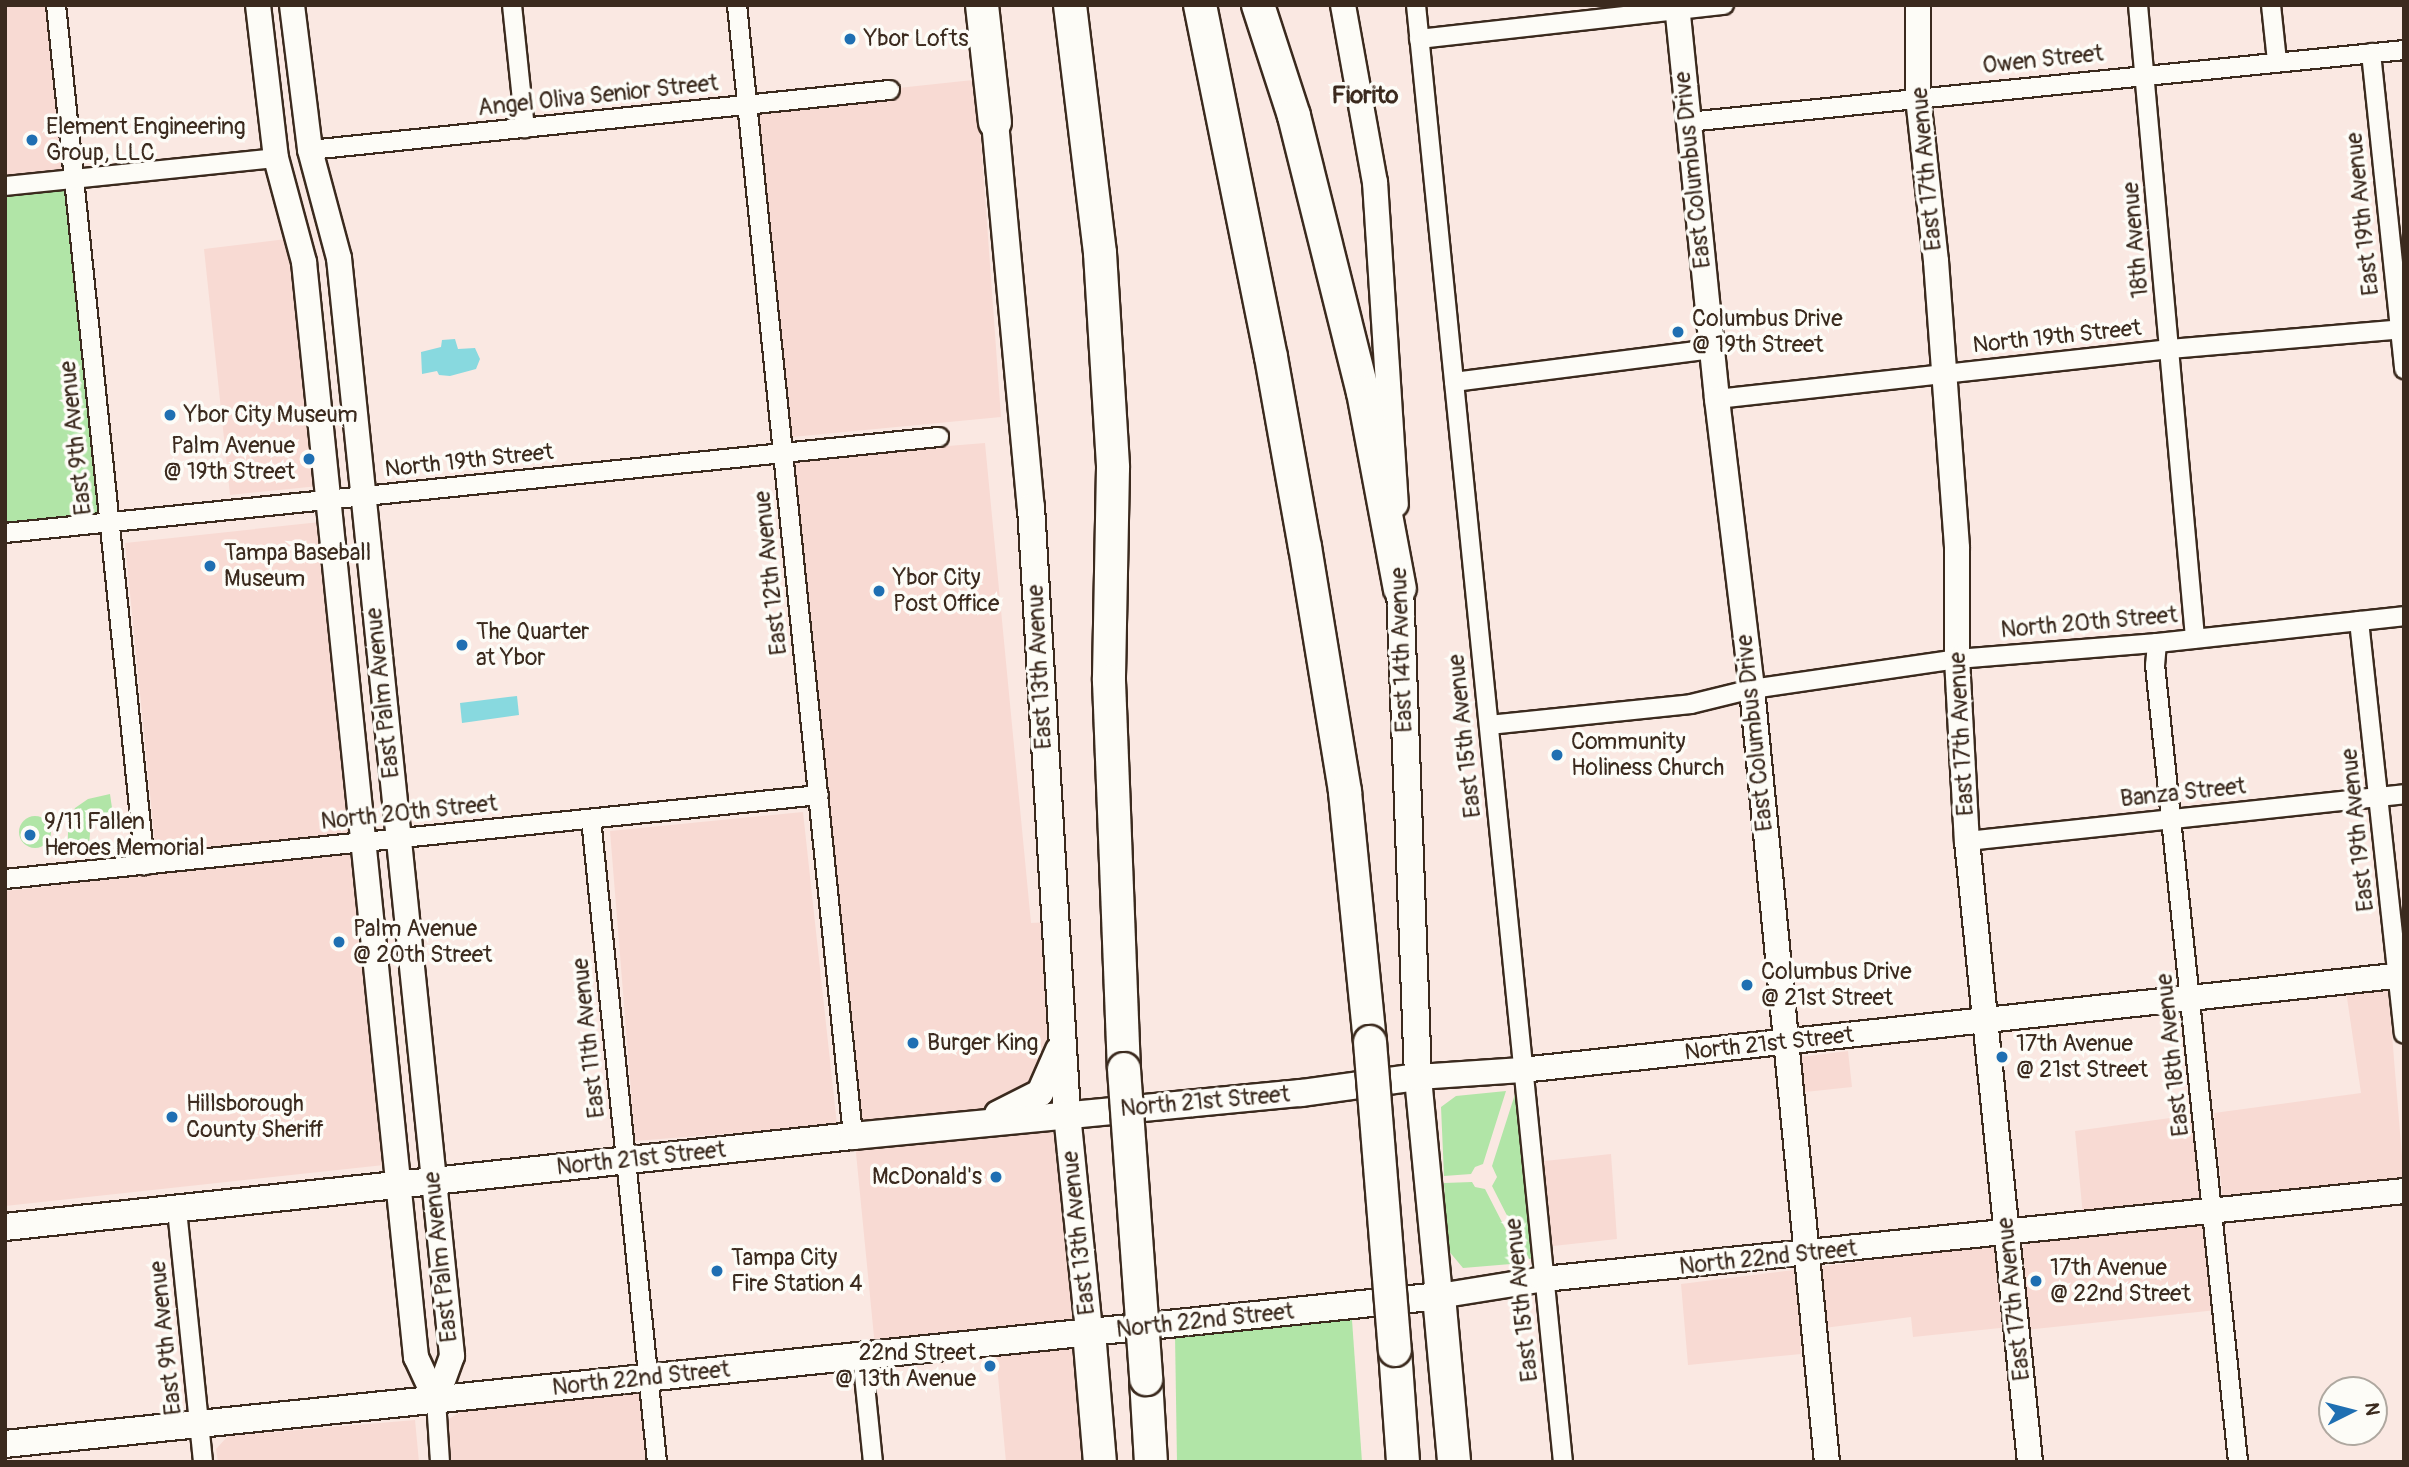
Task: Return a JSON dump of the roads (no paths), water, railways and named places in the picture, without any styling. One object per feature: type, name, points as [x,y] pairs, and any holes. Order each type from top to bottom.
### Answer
[{"type":"highway","points":[[982,5],[995,122]]},
{"type":"highway","points":[[1070,5],[1100,253],[1113,468],[1109,681],[1124,1069],[1151,1459]]},
{"type":"highway","points":[[1200,5],[1271,357],[1308,560],[1345,792],[1370,1042],[1403,1462]]},
{"type":"highway","points":[[1258,5],[1294,116],[1363,392],[1400,589]]},
{"type":"highway","points":[[1439,1296],[1454,1462]]},
{"type":"highway","points":[[1089,1332],[1100,1462]]},
{"type":"main road","name":"East Palm Avenue","points":[[258,5],[276,158],[304,262],[416,1357],[436,1400]]},
{"type":"main road","name":"East Palm Avenue","points":[[292,5],[310,150],[339,258],[452,1356],[436,1400]]},
{"type":"main road","name":"East 13th Avenue","points":[[966,5],[995,122],[1031,507],[1066,1114],[1089,1332]]},
{"type":"main road","name":"East 14th Avenue","points":[[1343,5],[1376,181],[1400,589],[1418,1077],[1439,1296]]},
{"type":"main road","name":"East 17th Avenue","points":[[1918,5],[1918,98],[1944,374],[1956,548],[1957,659],[1967,841],[2030,1462]]},
{"type":"main road","name":"East Columbus Drive","points":[[1677,8],[1717,399],[1752,689],[1827,1462]]},
{"type":"main road","name":"North 21st Street","points":[[5,1227],[399,1187],[853,1136],[1301,1093],[1418,1077],[1522,1070],[2401,975]]},
{"type":"main road","points":[[973,1124],[1016,1107],[1040,1093],[1053,1068],[1062,1041]]},
{"type":"main road","name":"North 22nd Street","points":[[5,1444],[1439,1296],[1544,1279],[2404,1191]]},
{"type":"street","name":"East 9th Avenue","points":[[56,5],[145,865]]},
{"type":"street","points":[[512,5],[525,128]]},
{"type":"street","name":"East 12th Avenue","points":[[737,5],[853,1136]]},
{"type":"street","name":"East 15th Avenue","points":[[1416,5],[1563,1462]]},
{"type":"street","points":[[1419,39],[1677,8],[1724,5]]},
{"type":"street","name":"18th Avenue","points":[[2138,5],[2195,638]]},
{"type":"street","points":[[2271,5],[2277,61]]},
{"type":"street","name":"Owen Street","points":[[1688,122],[2404,50]]},
{"type":"street","name":"East 19th Avenue","points":[[2371,53],[2402,329],[2404,369]]},
{"type":"street","name":"Angel Oliva Senior Street","points":[[310,150],[890,90]]},
{"type":"street","points":[[5,186],[276,158]]},
{"type":"street","name":"North 19th Street","points":[[1717,399],[2170,349],[2402,329]]},
{"type":"street","points":[[1454,382],[1712,349]]},
{"type":"street","name":"North 19th Street","points":[[5,533],[939,437]]},
{"type":"street","name":"North 20th Street","points":[[1489,725],[1691,704],[1752,689],[1957,659],[2157,643],[2404,616]]},
{"type":"street","name":"East 19th Avenue","points":[[2359,621],[2401,975],[2404,1034]]},
{"type":"street","name":"East 18th Avenue","points":[[2157,643],[2155,665],[2174,818],[2238,1462]]},
{"type":"street","name":"Banza Street","points":[[1967,841],[2404,794]]},
{"type":"street","name":"North 20th Street","points":[[5,879],[819,795]]},
{"type":"street","name":"East 11th Avenue","points":[[591,819],[657,1462]]},
{"type":"street","name":"East 9th Avenue","points":[[177,1210],[203,1462]]},
{"type":"street","points":[[862,1356],[873,1462]]},
{"type":"street","points":[[436,1400],[440,1462]]},
{"type":"water","points":[[455,339],[458,349],[475,348],[480,359],[476,369],[450,376],[439,375],[437,371],[422,374],[421,352],[441,347],[442,340]]},
{"type":"water","points":[[517,696],[519,715],[462,723],[460,703]]},
{"type":"place","name":"Ybor Lofts","points":[[850,39]]},
{"type":"place","name":"Element Engineering Group, LLC","points":[[32,140]]},
{"type":"place","name":"Columbus Drive @ 19th Street","points":[[1678,332]]},
{"type":"place","name":"Ybor City Museum","points":[[170,415]]},
{"type":"place","name":"Palm Avenue @ 19th Street","points":[[309,459]]},
{"type":"place","name":"Tampa Baseball Museum","points":[[210,566]]},
{"type":"place","name":"Ybor City Post Office","points":[[879,591]]},
{"type":"place","name":"The Quarter at Ybor","points":[[462,645]]},
{"type":"place","name":"Community Holiness Church","points":[[1557,755]]},
{"type":"place","name":"9/11 Fallen Heroes Memorial","points":[[30,835]]},
{"type":"place","name":"Palm Avenue @ 20th Street","points":[[339,942]]},
{"type":"place","name":"Columbus Drive @ 21st Street","points":[[1747,985]]},
{"type":"place","name":"Burger King","points":[[913,1043]]},
{"type":"place","name":"17th Avenue @ 21st Street","points":[[2002,1057]]},
{"type":"place","name":"Hillsborough County Sheriff","points":[[172,1117]]},
{"type":"place","name":"McDonald's","points":[[996,1177]]},
{"type":"place","name":"Tampa City Fire Station 4","points":[[717,1271]]},
{"type":"place","name":"17th Avenue @ 22nd Street","points":[[2036,1281]]},
{"type":"place","name":"22nd Street @ 13th Avenue","points":[[990,1366]]},
{"type":"district","name":"Fiorito","points":[[1365,96]]}]
